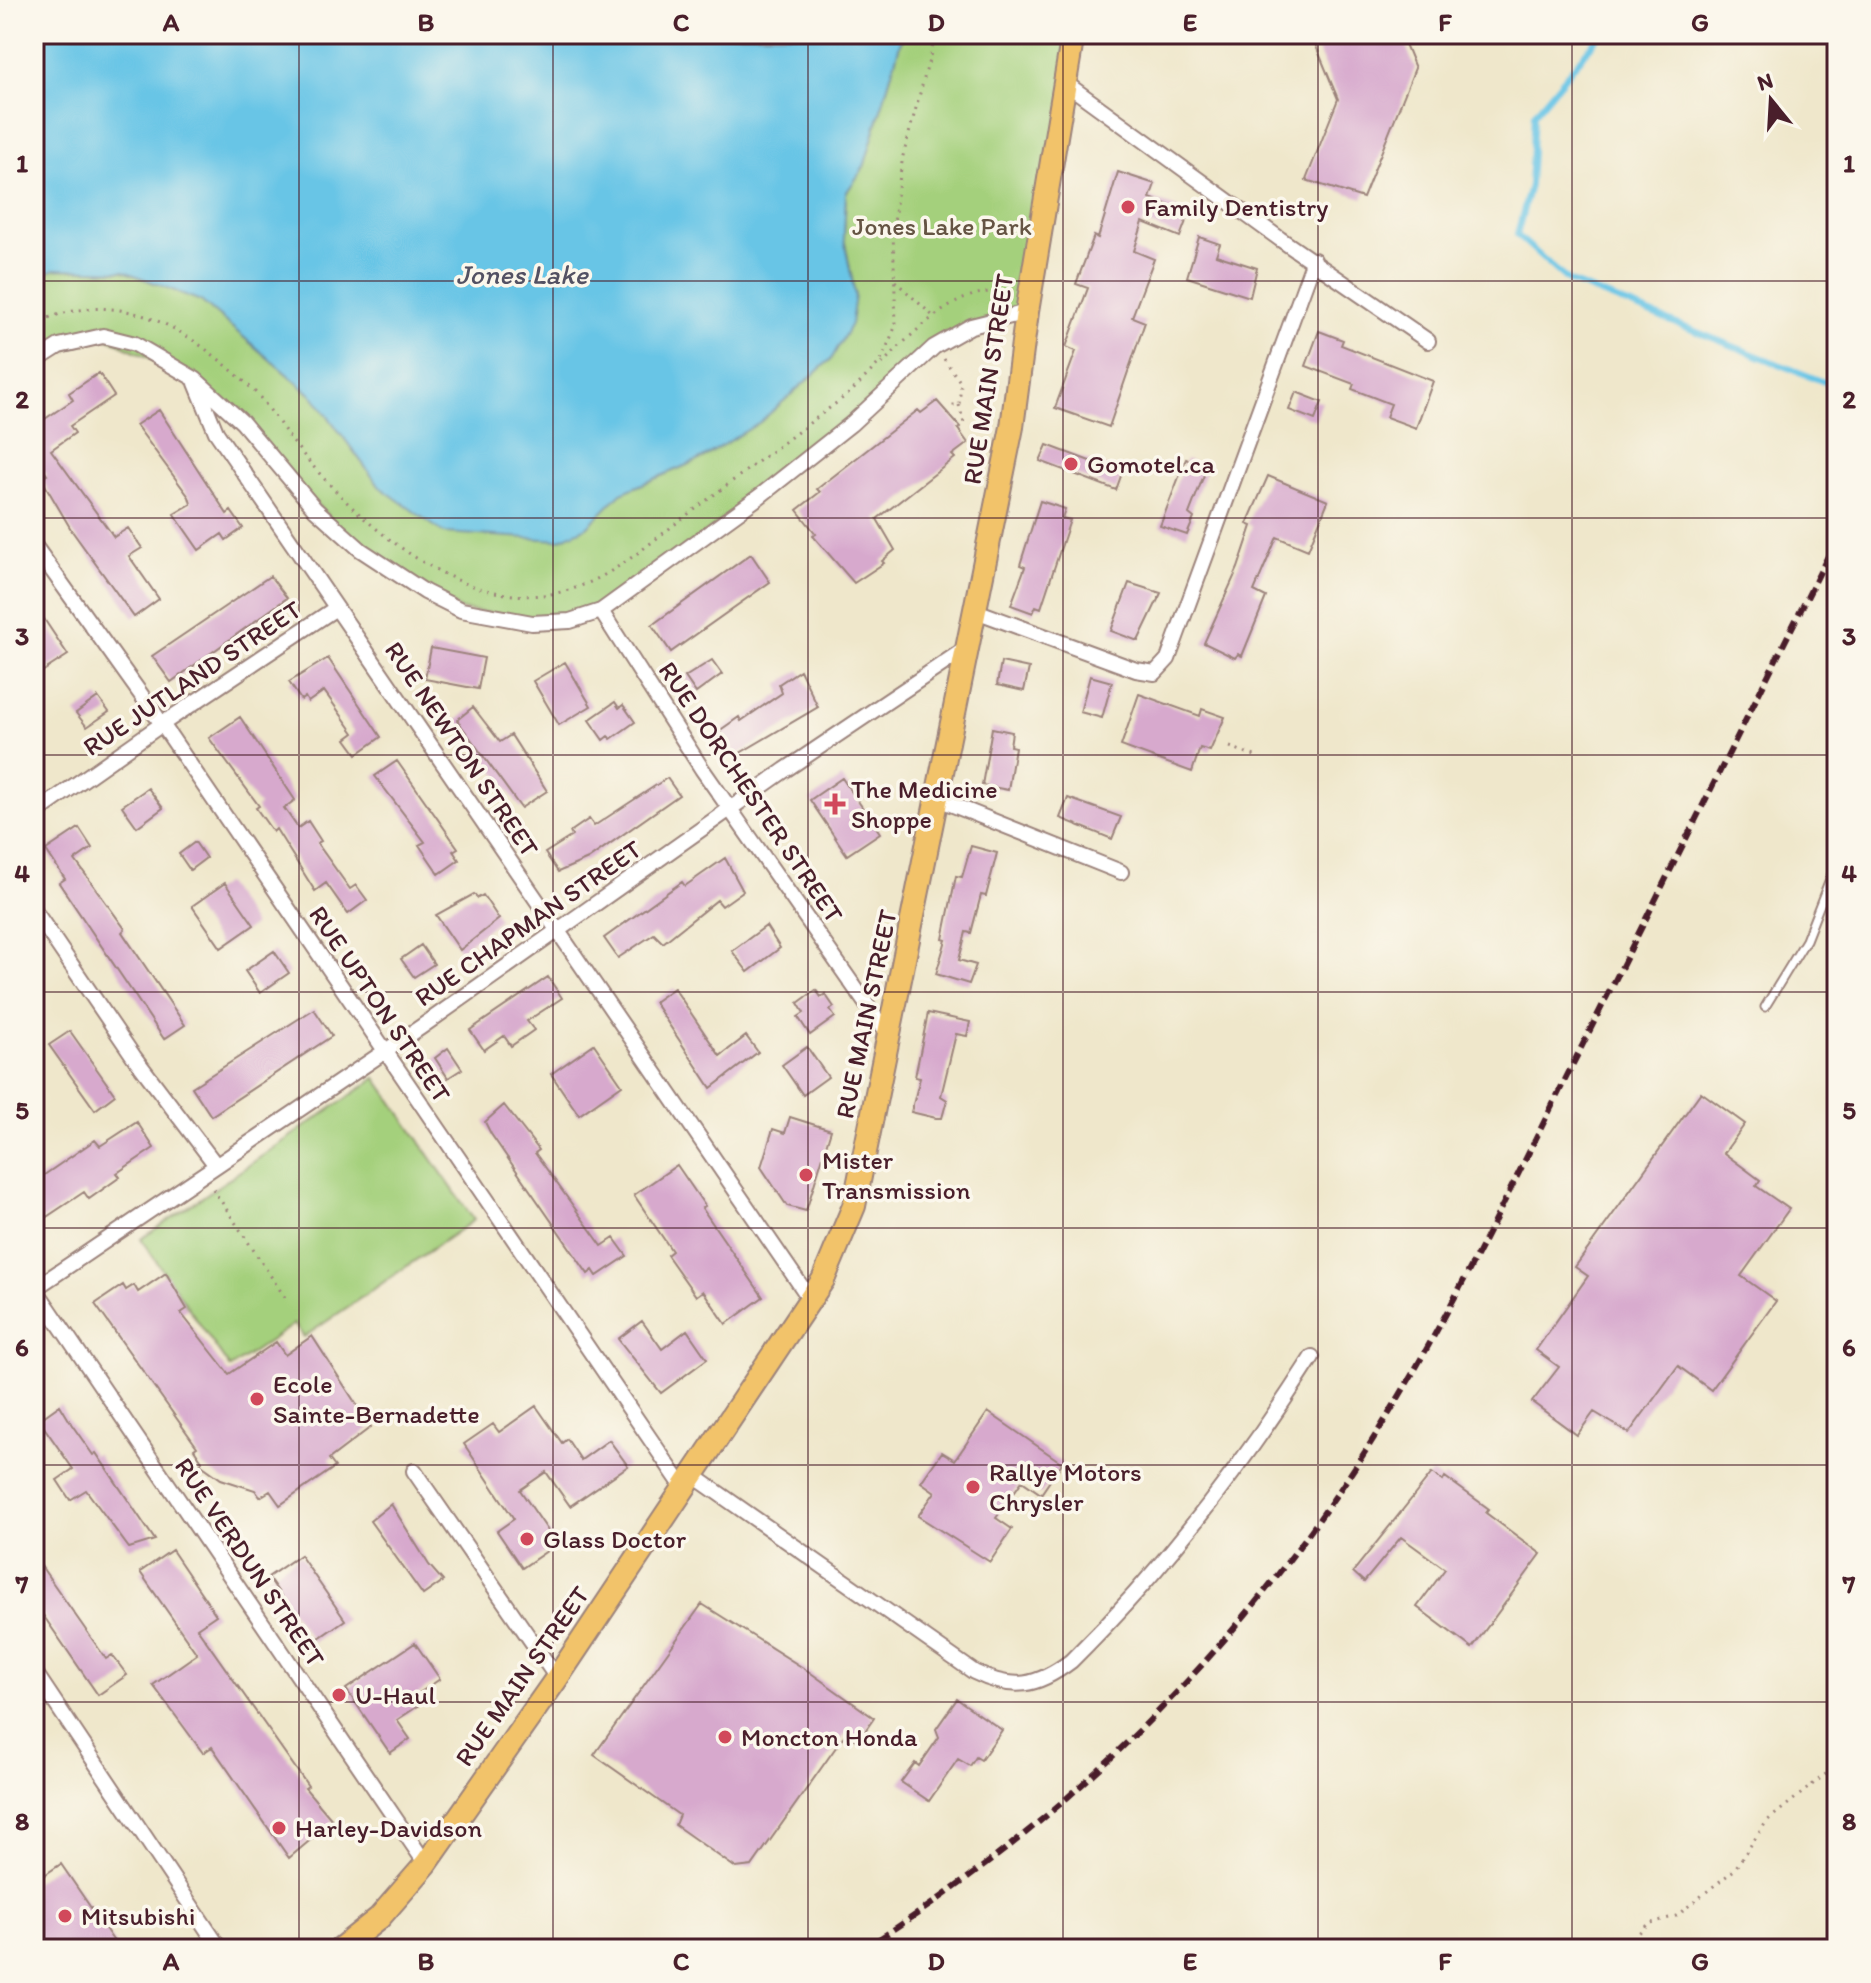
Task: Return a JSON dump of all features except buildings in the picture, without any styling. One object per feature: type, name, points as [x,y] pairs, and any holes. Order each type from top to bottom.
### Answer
[{"type":"main road","name":"RUE MAIN STREET","points":[[340,1949],[379,1918],[426,1864],[557,1678],[823,1280],[854,1206],[1012,427],[1027,312],[1073,34]]},
{"type":"street","points":[[1064,82],[1280,239],[1428,341]]},
{"type":"street","points":[[976,611],[1136,670],[1155,673],[1168,659],[1314,260]]},
{"type":"street","points":[[34,362],[59,346],[103,336],[135,344],[195,379],[242,422],[315,509],[361,550],[425,592],[461,610],[532,623],[570,621],[601,611],[737,514],[851,424],[934,347],[971,326],[1027,312]]},
{"type":"street","name":"RUE NEWTON STREET","points":[[195,379],[216,432],[810,1299]]},
{"type":"street","name":"RUE UPTON STREET","points":[[34,545],[162,724],[383,1052],[689,1483]]},
{"type":"street","name":"RUE JUTLAND STREET","points":[[34,814],[336,608]]},
{"type":"street","name":"RUE DORCHESTER STREET","points":[[601,611],[731,809],[890,1039]]},
{"type":"street","name":"RUE CHAPMAN STREET","points":[[34,1288],[383,1052],[968,647]]},
{"type":"street","points":[[938,799],[1121,872]]},
{"type":"street","points":[[34,910],[134,1057],[215,1164]]},
{"type":"street","name":"RUE VERDUN STREET","points":[[34,1288],[426,1864]]},
{"type":"street","points":[[689,1483],[974,1672],[1007,1686],[1027,1684],[1053,1675],[1071,1661],[1177,1547],[1253,1446],[1312,1357]]},
{"type":"street","points":[[414,1471],[557,1678]]},
{"type":"street","points":[[34,1671],[220,1949]]},
{"type":"lane","points":[[1765,1007],[1806,940],[1837,861]]},
{"type":"path","points":[[34,324],[78,309],[105,307],[151,316],[176,327],[250,387],[302,454],[354,508],[399,546],[466,585],[533,595],[563,592],[615,568],[870,375],[881,361],[896,325],[893,232],[899,182],[936,34]]},
{"type":"path","points":[[895,281],[933,316]]},
{"type":"path","points":[[934,347],[961,383],[959,405],[965,427]]},
{"type":"path","points":[[949,405],[959,405]]},
{"type":"path","points":[[1230,747],[1255,756]]},
{"type":"path","points":[[202,1172],[288,1302]]},
{"type":"path","points":[[1622,1949],[1648,1924],[1676,1916],[1734,1870],[1767,1821],[1837,1765]]},
{"type":"green space","name":"Jones Lake Park","points":[[903,34],[1073,34],[1027,312],[971,326],[909,369],[641,585],[570,621],[461,610],[361,550],[195,379],[103,336],[34,362],[34,279],[54,269],[124,271],[201,301],[314,397],[380,487],[587,527],[621,493],[701,459],[760,422],[832,358],[855,296],[844,238],[846,193],[864,167]]},
{"type":"green space","points":[[376,1078],[474,1220],[304,1337],[294,1324],[230,1368],[141,1239]]},
{"type":"water","name":"Jones Lake","points":[[34,34],[903,34],[864,167],[846,193],[844,238],[855,295],[851,324],[832,358],[760,422],[701,459],[621,493],[587,527],[559,540],[444,533],[380,487],[314,397],[201,301],[124,271],[55,269],[34,279]]},
{"type":"waterway","points":[[1601,34],[1534,114],[1530,185],[1517,235],[1568,281],[1837,387]]},
{"type":"railway","points":[[863,1949],[944,1895],[1022,1836],[1095,1773],[1165,1705],[1230,1633],[1291,1557],[1348,1477],[1400,1395],[1471,1266],[1837,538]]},
{"type":"place","name":"Family Dentistry","points":[[1128,207]]},
{"type":"place","name":"Gomotel.ca","points":[[1071,464]]},
{"type":"place","name":"The Medicine Shoppe","points":[[835,804]]},
{"type":"place","name":"Mister Transmission","points":[[806,1175]]},
{"type":"place","name":"Ecole Sainte-Bernadette","points":[[257,1399]]},
{"type":"place","name":"Rallye Motors Chrysler","points":[[973,1487]]},
{"type":"place","name":"Glass Doctor","points":[[527,1539]]},
{"type":"place","name":"U-Haul","points":[[339,1695]]},
{"type":"place","name":"Moncton Honda","points":[[725,1737]]},
{"type":"place","name":"Harley-Davidson","points":[[279,1828]]},
{"type":"place","name":"Mitsubishi","points":[[65,1916]]}]
